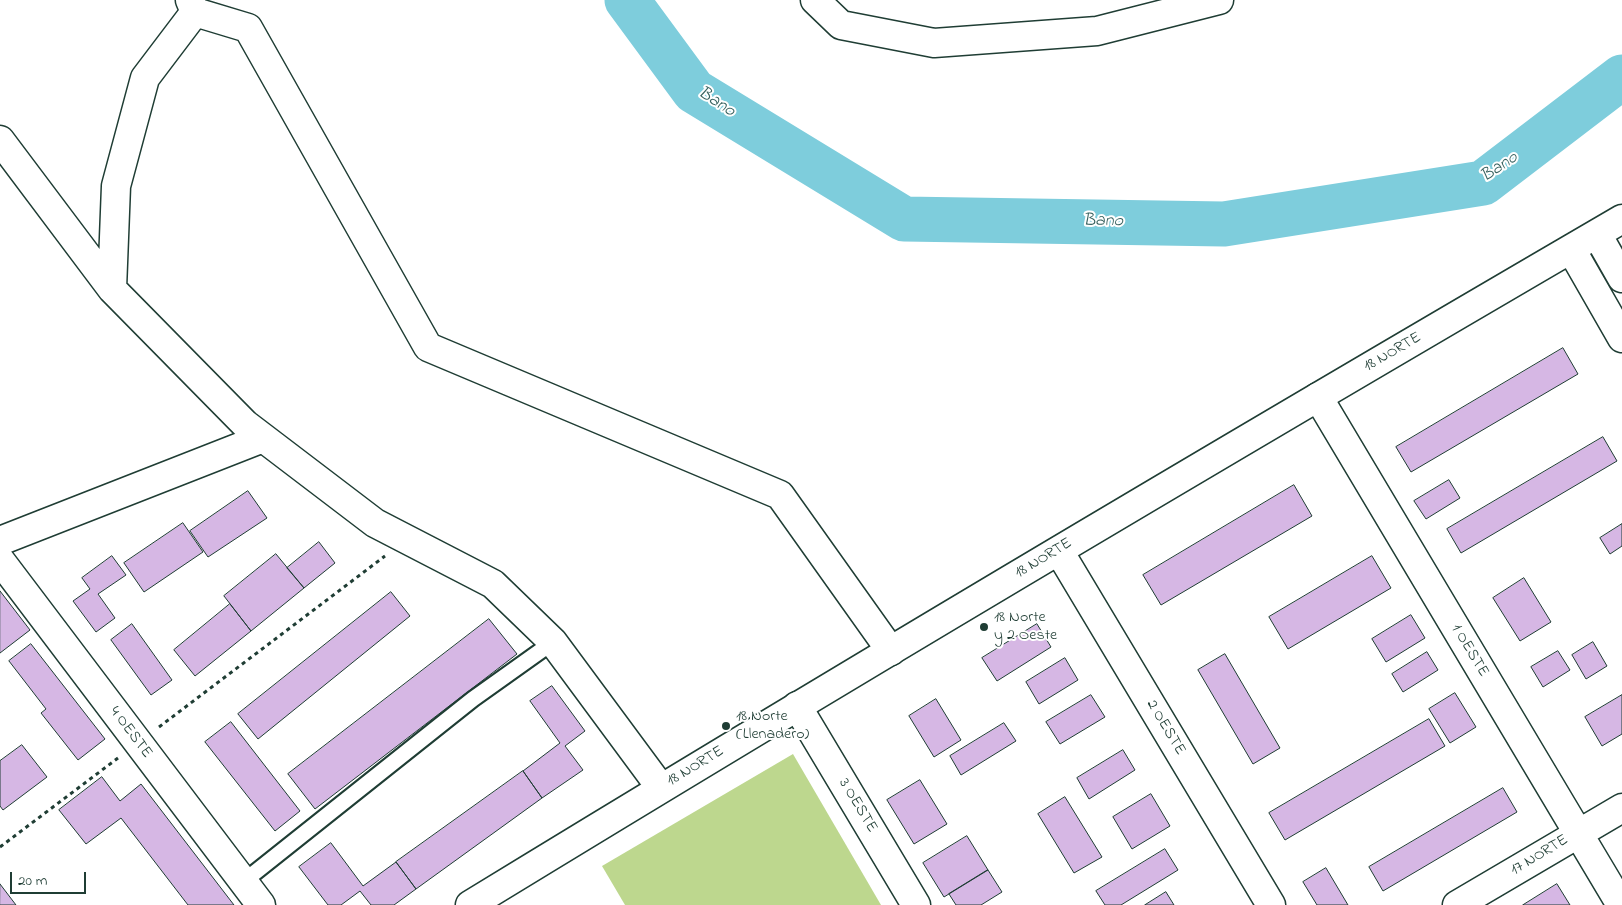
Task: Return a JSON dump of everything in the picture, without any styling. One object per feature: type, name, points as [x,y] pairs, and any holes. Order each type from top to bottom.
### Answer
[{"type":"street","points":[[816,0],[841,25],[934,43],[1097,31],[1219,0]]},
{"type":"street","points":[[112,289],[116,186],[145,78],[193,6],[248,28],[428,347],[780,495],[891,651]]},
{"type":"street","points":[[0,140],[112,289],[245,424],[375,523],[493,584],[552,642],[661,788]]},
{"type":"street","name":"18 NORTE","points":[[470,905],[797,706],[1622,219]]},
{"type":"street","points":[[1597,234],[1622,278]]},
{"type":"street","points":[[1571,249],[1622,338]]},
{"type":"street","name":"1 OESTE","points":[[1318,397],[1621,905]]},
{"type":"street","points":[[0,540],[263,438]]},
{"type":"street","name":"2 OESTE","points":[[1058,551],[1271,905]]},
{"type":"street","name":"4 OESTE","points":[[0,560],[261,905]]},
{"type":"street","name":"3 OESTE","points":[[797,706],[916,905]]},
{"type":"street","name":"17 NORTE","points":[[1457,905],[1622,808]]},
{"type":"lane","points":[[243,882],[473,699],[552,642]]},
{"type":"path","points":[[0,847],[408,540]]},
{"type":"green space","points":[[793,754],[881,905],[625,905],[602,866]]},
{"type":"building","points":[[1563,348],[1578,374],[1411,472],[1396,447]]},
{"type":"building","points":[[1603,437],[1617,461],[1461,553],[1447,529]]},
{"type":"building","points":[[1449,480],[1460,498],[1426,519],[1414,501]]},
{"type":"building","points":[[1294,485],[1312,516],[1161,605],[1143,575]]},
{"type":"building","points":[[248,491],[267,518],[208,557],[190,531]]},
{"type":"building","points":[[183,523],[203,552],[144,592],[124,563]]},
{"type":"building","points":[[1622,524],[1622,546],[1610,554],[1600,538]]},
{"type":"building","points":[[319,542],[335,563],[304,588],[287,568]]},
{"type":"building","points":[[276,554],[304,588],[251,631],[224,596]]},
{"type":"building","points":[[112,556],[126,575],[98,594],[115,618],[96,632],[73,601],[90,589],[82,578]]},
{"type":"building","points":[[1372,556],[1391,588],[1288,649],[1269,617]]},
{"type":"building","points":[[1524,578],[1551,622],[1520,641],[1493,598]]},
{"type":"building","points":[[0,591],[30,630],[0,653]]},
{"type":"building","points":[[391,592],[410,616],[258,739],[238,714]]},
{"type":"building","points":[[230,604],[251,631],[195,676],[174,650]]},
{"type":"building","points":[[1411,615],[1425,638],[1386,662],[1372,639]]},
{"type":"building","points":[[489,619],[517,654],[315,809],[288,774]]},
{"type":"building","points":[[132,624],[172,680],[151,695],[111,640]]},
{"type":"building","points":[[1037,624],[1051,647],[997,681],[982,658]]},
{"type":"building","points":[[1593,642],[1607,666],[1586,679],[1572,655]]},
{"type":"building","points":[[31,644],[105,739],[78,760],[41,713],[46,709],[9,661]]},
{"type":"building","points":[[1558,651],[1570,670],[1543,687],[1531,667]]},
{"type":"building","points":[[1427,652],[1438,670],[1403,692],[1392,674]]},
{"type":"building","points":[[1225,654],[1280,748],[1253,764],[1198,670]]},
{"type":"building","points":[[1065,658],[1078,680],[1039,704],[1026,682]]},
{"type":"building","points":[[552,686],[585,731],[565,746],[583,770],[542,798],[523,771],[560,743],[530,701]]},
{"type":"building","points":[[1455,693],[1476,727],[1450,743],[1429,709]]},
{"type":"building","points":[[1091,695],[1105,717],[1060,744],[1046,722]]},
{"type":"building","points":[[1622,695],[1622,734],[1602,746],[1585,717]]},
{"type":"building","points":[[936,699],[961,740],[934,757],[909,716]]},
{"type":"building","points":[[1429,719],[1445,746],[1285,840],[1269,813]]},
{"type":"building","points":[[231,722],[300,811],[275,831],[205,742]]},
{"type":"building","points":[[1004,723],[1016,741],[961,775],[950,756]]},
{"type":"building","points":[[22,745],[47,777],[3,810],[0,806],[0,761]]},
{"type":"building","points":[[1123,750],[1135,770],[1089,799],[1077,778]]},
{"type":"building","points":[[523,771],[542,798],[416,889],[396,862]]},
{"type":"building","points":[[102,777],[120,801],[141,784],[234,905],[188,905],[121,818],[86,844],[59,810]]},
{"type":"building","points":[[920,780],[947,824],[914,844],[887,800]]},
{"type":"building","points":[[1503,788],[1517,812],[1383,891],[1369,867]]},
{"type":"building","points":[[1151,794],[1170,826],[1132,849],[1113,817]]},
{"type":"building","points":[[1065,797],[1102,857],[1074,873],[1038,814]]},
{"type":"building","points":[[967,836],[988,870],[944,897],[923,863]]},
{"type":"building","points":[[331,843],[363,886],[396,862],[416,889],[394,905],[371,905],[360,891],[341,905],[328,905],[299,867]]},
{"type":"building","points":[[1165,849],[1178,870],[1121,905],[1105,905],[1096,891]]},
{"type":"building","points":[[1326,868],[1348,905],[1317,905],[1303,882]]},
{"type":"building","points":[[988,870],[1002,892],[981,905],[956,905],[949,894]]},
{"type":"building","points":[[0,884],[16,905],[0,905]]},
{"type":"building","points":[[1557,884],[1570,905],[1523,905]]},
{"type":"building","points":[[1166,892],[1174,905],[1145,905]]},
{"type":"waterway","name":"Bano","points":[[627,0],[694,91],[904,219],[1224,224],[1483,183],[1622,77]]},
{"type":"place","name":"18 Norte y 2 Oeste","points":[[984,627]]},
{"type":"place","name":"18 Norte (Llenadero)","points":[[726,726]]}]
